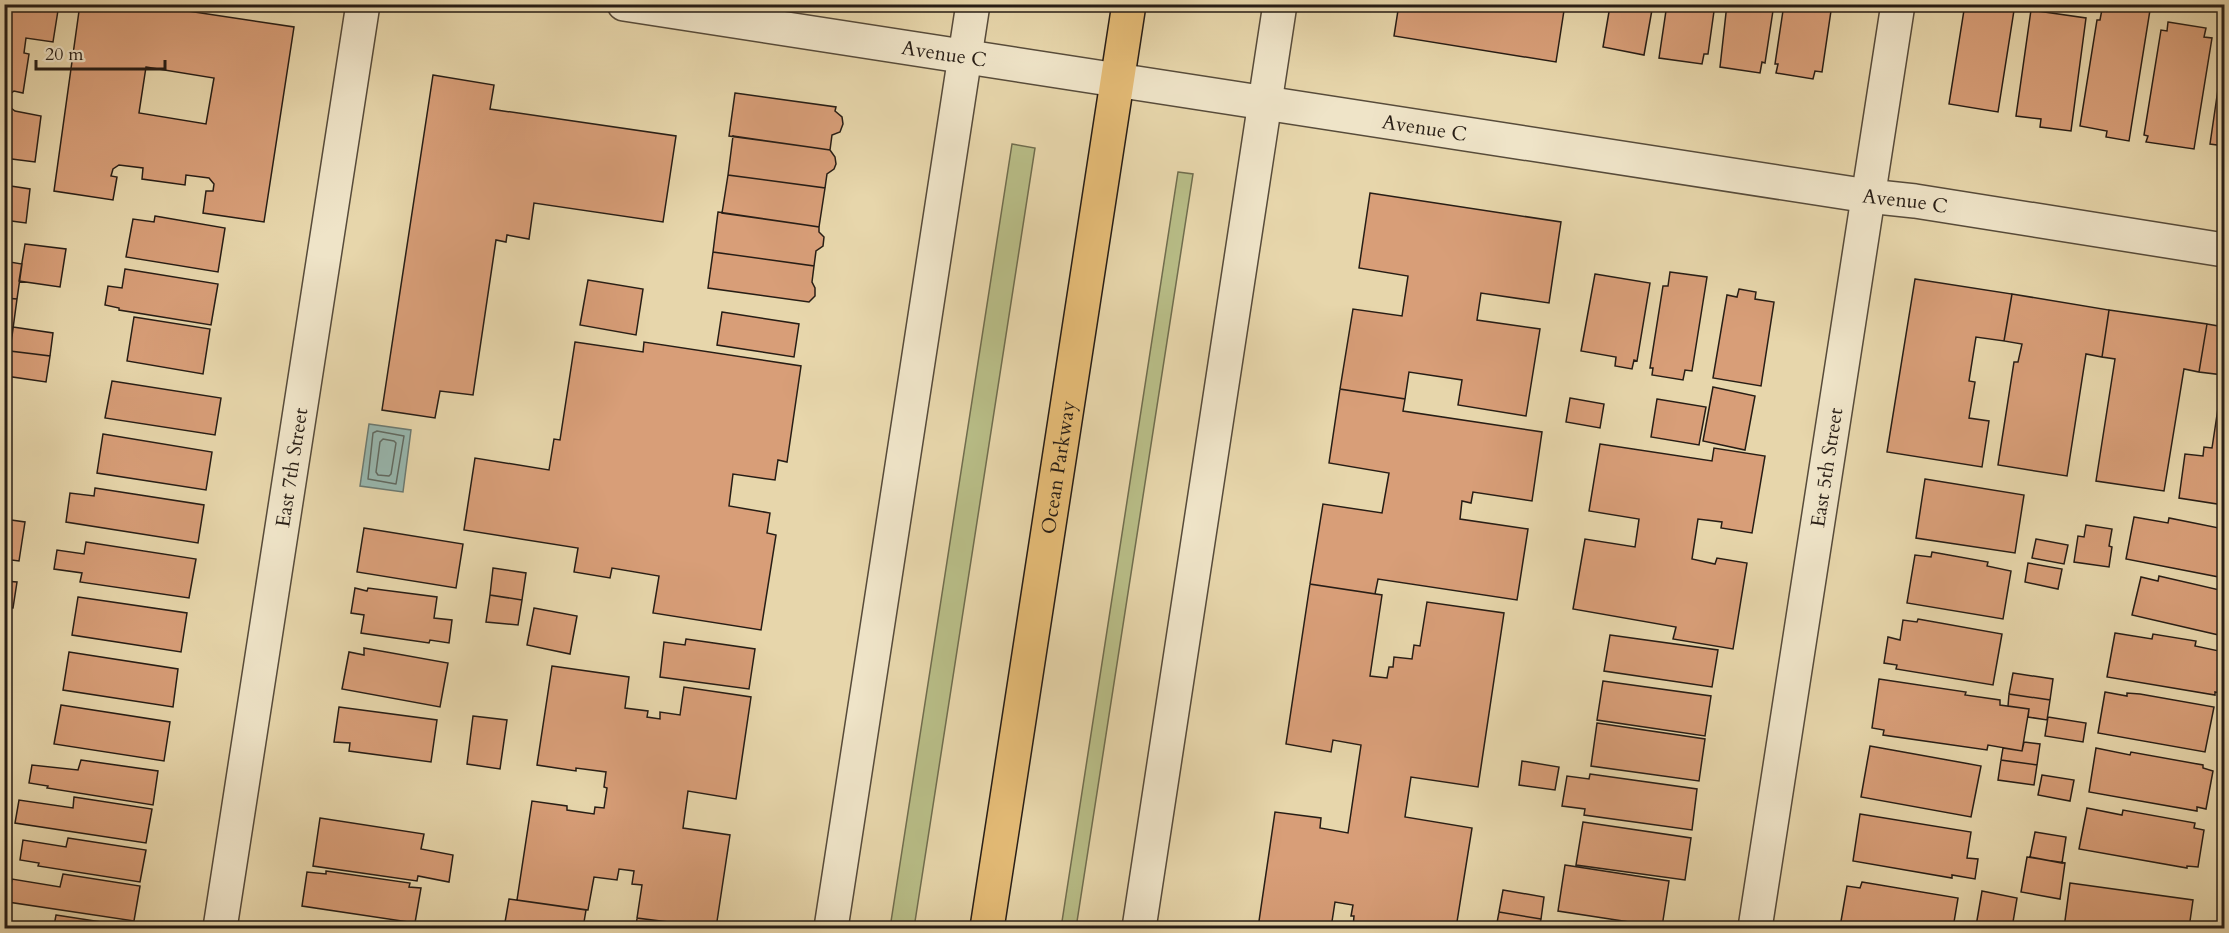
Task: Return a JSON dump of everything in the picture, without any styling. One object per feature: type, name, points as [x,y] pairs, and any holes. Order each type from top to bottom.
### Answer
[{"type":"main road","name":"Ocean Parkway","points":[[987,928],[1129,4]]},
{"type":"street","name":"East 7th Street","points":[[220,928],[363,4]]},
{"type":"street","name":"Avenue C","points":[[624,4],[2224,250]]},
{"type":"street","points":[[831,928],[973,4]]},
{"type":"street","points":[[1139,928],[1280,4]]},
{"type":"street","name":"East 5th Street","points":[[1755,928],[1898,4]]},
{"type":"green space","points":[[1012,144],[1035,148],[914,928],[890,928]]},
{"type":"green space","points":[[1178,172],[1193,174],[1076,928],[1061,928]]},
{"type":"water","points":[[369,424],[411,430],[403,492],[360,486]]},
{"type":"building","points":[[4,4],[59,4],[53,42],[26,38],[24,53],[29,54],[23,93],[14,91],[9,95],[7,105],[15,111],[41,116],[35,162],[4,158]]},
{"type":"building","points":[[80,4],[141,4],[294,27],[264,222],[203,213],[206,191],[213,191],[214,184],[209,178],[186,175],[185,185],[142,179],[143,168],[119,165],[113,169],[111,176],[117,177],[113,200],[54,191]],"holes":[[[146,67],[214,78],[206,124],[139,113]]]},
{"type":"building","points":[[1399,4],[1565,4],[1556,62],[1394,36]]},
{"type":"building","points":[[1603,4],[1653,4],[1644,55],[1603,47],[1610,6]]},
{"type":"building","points":[[1667,4],[1715,4],[1708,54],[1704,54],[1702,64],[1659,58]]},
{"type":"building","points":[[1727,4],[1774,4],[1765,63],[1762,62],[1760,73],[1720,67]]},
{"type":"building","points":[[1784,4],[1832,4],[1822,72],[1815,71],[1813,79],[1776,73],[1778,64],[1775,64]]},
{"type":"building","points":[[1965,4],[2015,4],[1998,112],[1949,104]]},
{"type":"building","points":[[2103,4],[2125,4],[2150,10],[2129,141],[2106,137],[2107,131],[2080,126],[2097,20],[2100,20]]},
{"type":"building","points":[[2031,10],[2086,18],[2071,131],[2040,127],[2041,119],[2016,116]]},
{"type":"building","points":[[2168,22],[2206,28],[2204,37],[2212,38],[2194,149],[2146,142],[2148,136],[2144,135],[2161,30],[2167,31]]},
{"type":"building","points":[[2224,48],[2224,146],[2210,144]]},
{"type":"building","points":[[433,75],[494,85],[490,109],[676,136],[663,222],[534,203],[529,239],[507,235],[506,242],[496,240],[473,395],[440,391],[435,418],[382,410]]},
{"type":"building","points":[[735,93],[836,107],[835,111],[842,117],[843,124],[840,132],[832,135],[830,150],[729,136]]},
{"type":"building","points":[[733,136],[830,150],[835,157],[836,164],[834,169],[827,174],[825,188],[728,175]]},
{"type":"building","points":[[728,175],[825,188],[819,227],[722,213]]},
{"type":"building","points":[[4,185],[30,189],[26,223],[4,220]]},
{"type":"building","points":[[1370,193],[1561,222],[1549,303],[1481,293],[1477,320],[1540,329],[1526,416],[1458,405],[1462,380],[1409,372],[1405,399],[1340,389],[1353,309],[1402,316],[1408,276],[1359,268]]},
{"type":"building","points":[[718,212],[819,227],[819,232],[824,237],[823,246],[816,251],[814,266],[713,252]]},
{"type":"building","points":[[155,216],[225,228],[218,272],[126,257],[133,219],[154,222]]},
{"type":"building","points":[[25,244],[66,249],[60,287],[19,281]]},
{"type":"building","points":[[713,252],[814,266],[812,282],[815,296],[809,302],[708,288]]},
{"type":"building","points":[[4,261],[22,264],[17,299],[4,298]]},
{"type":"building","points":[[125,269],[218,284],[211,325],[119,310],[119,308],[105,305],[108,286],[122,288]]},
{"type":"building","points":[[1670,272],[1707,277],[1692,371],[1685,370],[1683,380],[1652,375],[1653,368],[1650,368],[1663,286],[1668,286]]},
{"type":"building","points":[[1595,274],[1650,283],[1637,361],[1634,360],[1632,369],[1615,366],[1616,357],[1581,351]]},
{"type":"building","points":[[1915,279],[2012,294],[2004,341],[1976,337],[1969,381],[1975,382],[1969,418],[1989,421],[1982,467],[1887,452]]},
{"type":"building","points":[[588,280],[643,289],[636,335],[580,325]]},
{"type":"building","points":[[1739,289],[1756,292],[1755,299],[1774,302],[1761,386],[1713,378],[1727,295],[1737,297]]},
{"type":"building","points":[[2012,294],[2109,310],[2102,357],[2086,354],[2067,476],[1998,465],[2014,362],[2018,362],[2022,344],[2004,341]]},
{"type":"building","points":[[4,298],[17,299],[12,336],[4,334]]},
{"type":"building","points":[[2109,310],[2207,324],[2199,372],[2184,369],[2164,491],[2096,481],[2115,359],[2102,357]]},
{"type":"building","points":[[722,312],[799,324],[794,357],[717,345]]},
{"type":"building","points":[[134,317],[210,329],[203,374],[127,361]]},
{"type":"building","points":[[2207,324],[2224,327],[2224,505],[2179,498],[2185,454],[2203,456],[2204,447],[2212,448],[2223,375],[2199,372]]},
{"type":"building","points":[[13,327],[53,333],[50,356],[10,351]]},
{"type":"building","points":[[575,342],[643,352],[644,342],[801,366],[787,462],[778,460],[775,480],[733,474],[729,506],[770,513],[767,533],[776,535],[761,630],[653,613],[659,576],[612,568],[610,578],[574,572],[578,548],[464,530],[475,458],[549,470],[554,439],[560,440]]},
{"type":"building","points":[[10,351],[50,356],[46,382],[6,376]]},
{"type":"building","points":[[112,381],[221,398],[215,435],[105,418]]},
{"type":"building","points":[[1713,387],[1755,396],[1745,450],[1703,441]]},
{"type":"building","points":[[1340,389],[1405,399],[1403,411],[1542,432],[1532,501],[1473,492],[1471,503],[1462,501],[1460,519],[1528,529],[1517,600],[1378,579],[1375,594],[1310,584],[1323,504],[1382,513],[1389,473],[1329,463]]},
{"type":"building","points":[[1570,398],[1604,404],[1600,428],[1566,422]]},
{"type":"building","points":[[1657,399],[1706,407],[1699,445],[1651,437]]},
{"type":"building","points":[[103,434],[212,452],[206,490],[97,473]]},
{"type":"building","points":[[1600,444],[1712,461],[1714,448],[1765,456],[1752,533],[1721,528],[1722,522],[1698,519],[1692,559],[1715,564],[1717,558],[1747,563],[1733,649],[1673,639],[1676,627],[1573,609],[1585,539],[1635,547],[1639,519],[1589,511]]},
{"type":"building","points":[[1925,479],[2024,495],[2015,553],[1916,538]]},
{"type":"building","points":[[95,488],[204,505],[198,543],[66,522],[70,493],[94,496]]},
{"type":"building","points":[[2134,517],[2168,523],[2169,518],[2224,529],[2224,578],[2126,559]]},
{"type":"building","points":[[4,519],[25,522],[19,561],[4,559]]},
{"type":"building","points":[[2086,525],[2112,529],[2109,567],[2074,562],[2078,536],[2084,537]]},
{"type":"building","points":[[364,528],[463,544],[456,588],[357,572]]},
{"type":"building","points":[[2036,539],[2068,545],[2064,564],[2032,558]]},
{"type":"building","points":[[86,542],[196,559],[189,598],[80,582],[82,573],[54,569],[57,550],[84,554]]},
{"type":"building","points":[[1932,552],[1988,562],[1987,566],[2011,571],[2003,619],[1907,603],[1915,555],[1931,557]]},
{"type":"building","points":[[2028,563],[2062,569],[2058,589],[2025,582]]},
{"type":"building","points":[[493,568],[526,573],[522,600],[490,595]]},
{"type":"building","points":[[2159,576],[2224,591],[2223,636],[2132,615],[2141,577],[2158,581]]},
{"type":"building","points":[[4,581],[17,582],[13,608],[4,607]]},
{"type":"building","points":[[1310,584],[1382,595],[1370,676],[1387,678],[1389,667],[1393,667],[1394,657],[1412,659],[1414,645],[1420,646],[1427,602],[1504,613],[1478,787],[1411,777],[1405,817],[1472,828],[1456,928],[1353,927],[1354,916],[1351,916],[1353,905],[1335,902],[1331,928],[1258,928],[1275,812],[1321,818],[1320,828],[1348,833],[1361,745],[1333,740],[1331,752],[1286,744]]},
{"type":"building","points":[[355,588],[437,597],[434,618],[452,620],[449,643],[430,640],[429,643],[361,633],[364,615],[351,613]]},
{"type":"building","points":[[490,595],[522,600],[518,625],[486,622]]},
{"type":"building","points":[[78,597],[187,613],[181,652],[72,635]]},
{"type":"building","points":[[534,608],[577,616],[570,654],[527,645]]},
{"type":"building","points":[[1918,619],[2002,634],[1993,685],[1896,669],[1897,665],[1884,663],[1888,637],[1900,640],[1903,620],[1917,622]]},
{"type":"building","points":[[2115,633],[2152,639],[2153,634],[2196,641],[2195,646],[2224,652],[2224,694],[2215,692],[2215,695],[2107,677]]},
{"type":"building","points":[[1610,635],[1718,650],[1712,687],[1604,671]]},
{"type":"building","points":[[686,639],[755,649],[749,689],[660,677],[664,642],[685,645]]},
{"type":"building","points":[[364,648],[448,663],[440,707],[342,689],[349,652],[364,655]]},
{"type":"building","points":[[69,652],[178,669],[173,707],[63,690]]},
{"type":"building","points":[[552,666],[629,677],[625,708],[648,711],[647,717],[660,719],[660,712],[680,715],[684,687],[751,697],[736,799],[688,791],[683,828],[730,835],[716,928],[637,918],[642,885],[632,884],[634,871],[619,869],[617,880],[594,877],[588,910],[517,900],[532,801],[567,806],[567,810],[594,814],[595,807],[604,808],[607,788],[604,787],[606,772],[576,768],[576,771],[537,765]]},
{"type":"building","points":[[2013,673],[2053,679],[2050,700],[2009,694]]},
{"type":"building","points":[[1879,679],[1966,692],[1965,695],[2000,700],[2000,705],[2029,709],[2022,751],[1988,745],[1987,750],[1883,735],[1884,730],[1872,728]]},
{"type":"building","points":[[1603,681],[1711,696],[1705,736],[1597,720]]},
{"type":"building","points":[[2105,692],[2127,696],[2127,693],[2140,694],[2214,707],[2205,752],[2098,733]]},
{"type":"building","points":[[2009,694],[2050,700],[2047,720],[2028,717],[2029,709],[2008,706]]},
{"type":"building","points":[[61,705],[170,722],[164,761],[54,744]]},
{"type":"building","points":[[339,707],[437,720],[431,762],[349,751],[350,743],[334,742]]},
{"type":"building","points":[[473,716],[507,720],[500,769],[467,764]]},
{"type":"building","points":[[2048,717],[2086,723],[2083,742],[2045,736]]},
{"type":"building","points":[[1597,723],[1705,739],[1699,781],[1591,766]]},
{"type":"building","points":[[2024,742],[2040,744],[2037,765],[2001,760],[2003,748],[2022,751]]},
{"type":"building","points":[[1870,746],[1981,766],[1971,817],[1861,797]]},
{"type":"building","points":[[2096,748],[2203,765],[2203,768],[2213,771],[2206,809],[2197,807],[2197,811],[2089,792]]},
{"type":"building","points":[[81,760],[158,771],[153,805],[29,783],[32,765],[78,770]]},
{"type":"building","points":[[2001,760],[2037,765],[2034,785],[1998,780]]},
{"type":"building","points":[[1522,761],[1559,767],[1555,790],[1519,785]]},
{"type":"building","points":[[1590,774],[1697,789],[1692,830],[1584,815],[1585,809],[1562,806],[1567,776],[1589,779]]},
{"type":"building","points":[[2042,775],[2074,780],[2070,801],[2038,795]]},
{"type":"building","points":[[74,797],[152,809],[146,843],[15,823],[19,800],[73,808]]},
{"type":"building","points":[[2087,808],[2122,815],[2123,810],[2195,823],[2194,828],[2204,830],[2198,867],[2187,866],[2187,868],[2079,849]]},
{"type":"building","points":[[1860,814],[1971,832],[1967,858],[1978,859],[1975,879],[1952,875],[1952,878],[1853,861]]},
{"type":"building","points":[[320,818],[424,834],[421,849],[453,855],[449,882],[418,876],[417,881],[313,866]]},
{"type":"building","points":[[1583,822],[1691,838],[1685,880],[1576,865]]},
{"type":"building","points":[[2035,832],[2066,837],[2062,863],[2030,857]]},
{"type":"building","points":[[68,838],[146,850],[140,882],[38,866],[39,863],[20,860],[23,840],[66,847]]},
{"type":"building","points":[[2027,857],[2065,863],[2060,899],[2021,892]]},
{"type":"building","points":[[1565,865],[1669,881],[1662,927],[1558,911]]},
{"type":"building","points":[[326,871],[410,883],[409,887],[421,888],[415,923],[302,906],[307,872],[326,874]]},
{"type":"building","points":[[63,874],[140,886],[134,921],[8,902],[12,879],[60,887]]},
{"type":"building","points":[[1862,882],[1958,898],[1953,928],[1840,927],[1847,886],[1860,888]]},
{"type":"building","points":[[2070,883],[2193,900],[2189,928],[2064,928]]},
{"type":"building","points":[[1503,890],[1544,897],[1541,919],[1499,912]]},
{"type":"building","points":[[1982,891],[2017,898],[2012,928],[1976,926]]},
{"type":"building","points":[[509,899],[586,910],[583,928],[504,928]]},
{"type":"building","points":[[1499,912],[1541,919],[1539,928],[1496,928]]},
{"type":"building","points":[[56,915],[134,927],[28,928],[29,922],[54,926]]},
{"type":"building","points":[[637,918],[711,928],[636,928]]},
{"type":"building","points":[[299,923],[340,928],[298,928]]},
{"type":"building","points":[[447,923],[481,928],[446,928]]}]
